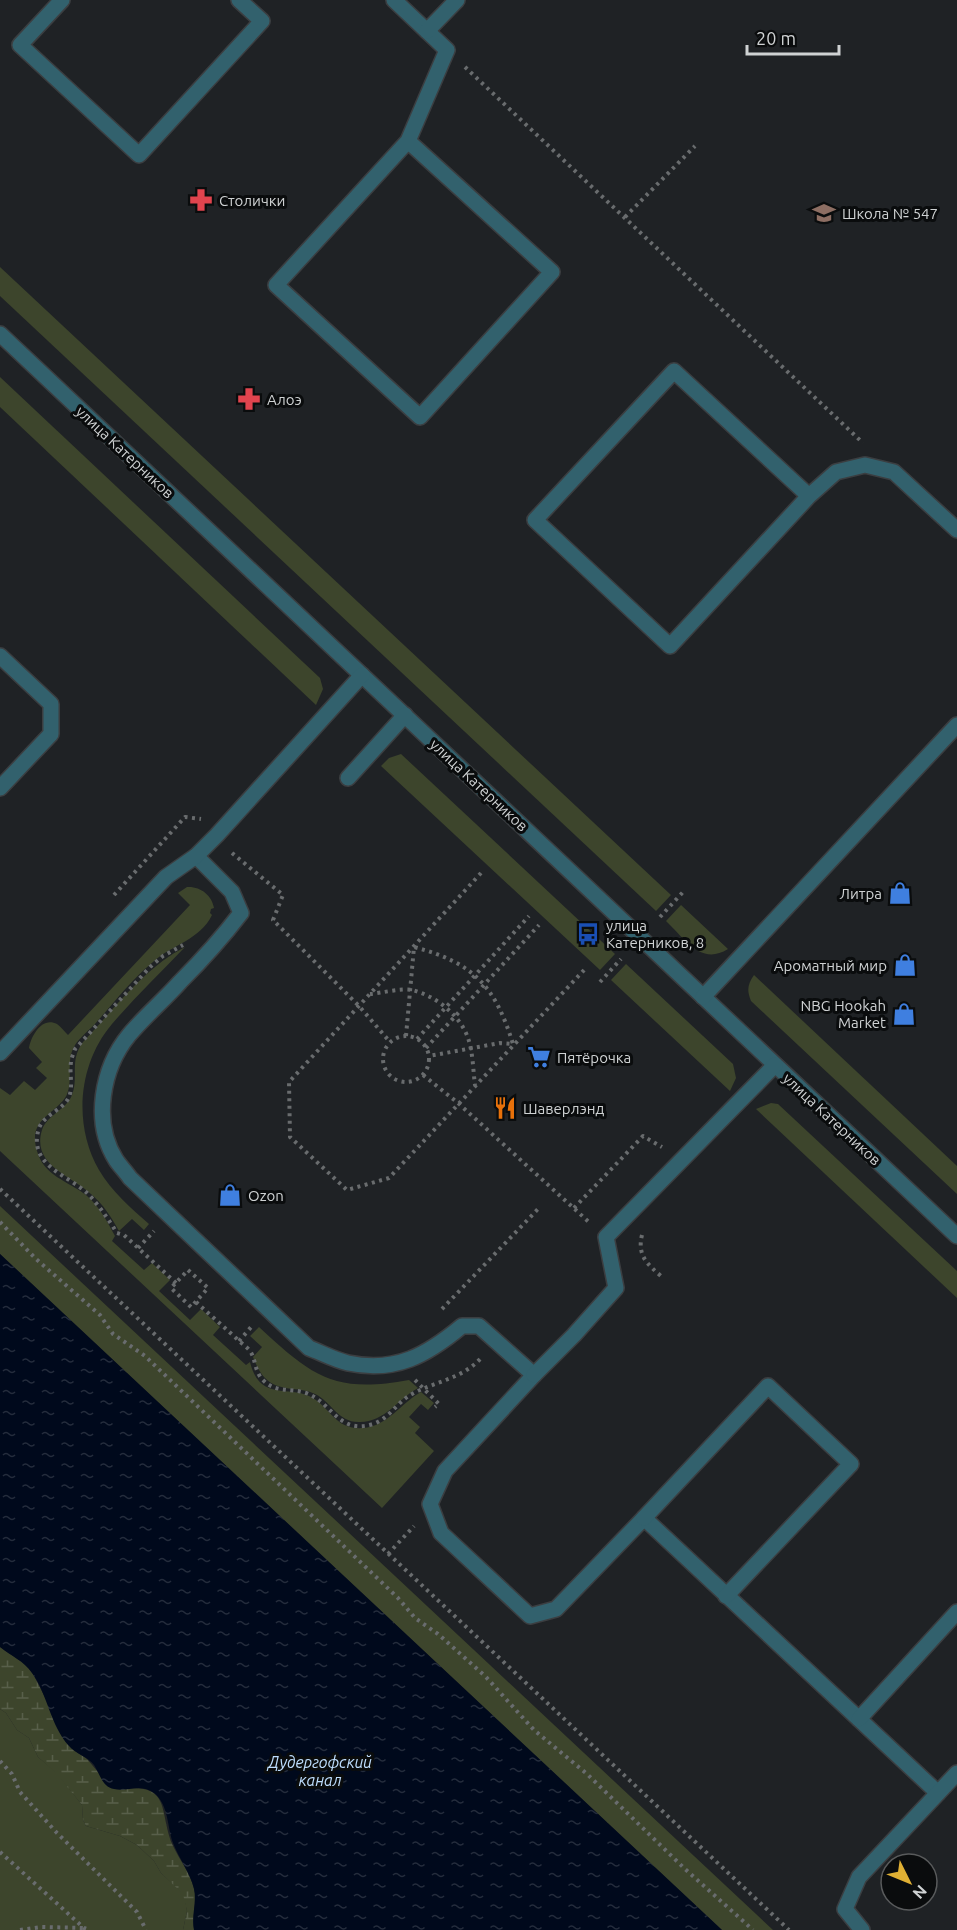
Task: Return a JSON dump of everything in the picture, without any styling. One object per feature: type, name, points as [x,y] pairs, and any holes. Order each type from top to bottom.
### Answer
[{"type":"street","points":[[62,0],[20,45],[139,155],[262,21],[239,0]]},
{"type":"street","points":[[394,0],[447,50],[408,141],[276,285],[420,417],[552,273],[408,141]]},
{"type":"street","points":[[427,31],[457,0]]},
{"type":"street","name":"улица Катерников","points":[[0,334],[957,1236]]},
{"type":"street","points":[[809,496],[674,371],[535,520],[670,646],[809,496],[836,472],[865,465],[894,472],[957,530]]},
{"type":"street","points":[[0,656],[51,704],[51,734],[0,788]]},
{"type":"street","points":[[0,1053],[166,877],[196,855],[217,835],[362,675]]},
{"type":"street","points":[[348,778],[405,715]]},
{"type":"street","points":[[703,997],[957,725]]},
{"type":"street","points":[[196,855],[231,892],[241,913],[217,944],[129,1035],[113,1061],[103,1105],[105,1134],[115,1159],[130,1178],[309,1348],[347,1363],[380,1366],[412,1359],[439,1346],[462,1326],[479,1326],[534,1375]]},
{"type":"street","points":[[726,1596],[851,1464],[768,1386],[556,1608],[530,1616],[441,1533],[430,1504],[445,1471],[616,1288],[606,1237],[775,1065]]},
{"type":"street","points":[[644,1518],[938,1793]]},
{"type":"street","points":[[859,1719],[957,1612]]},
{"type":"street","points":[[862,1930],[845,1910],[859,1877],[957,1773]]},
{"type":"path","points":[[447,50],[894,472]]},
{"type":"path","points":[[625,217],[695,146]]},
{"type":"path","points":[[217,835],[234,856],[283,895],[273,920],[359,1006],[390,1042]]},
{"type":"path","points":[[481,873],[289,1082],[290,1137],[347,1190],[389,1178],[586,969]]},
{"type":"path","points":[[660,917],[684,891]]},
{"type":"path","points":[[417,1039],[529,916]]},
{"type":"path","points":[[426,1048],[539,925]]},
{"type":"path","points":[[414,947],[447,958],[484,984],[501,1010],[513,1044]]},
{"type":"path","points":[[406,1036],[414,947]]},
{"type":"path","points":[[600,982],[621,959]]},
{"type":"path","points":[[370,994],[410,990],[435,999],[445,1006],[462,1025],[470,1048],[475,1086]]},
{"type":"path","points":[[406,1036],[417,1039],[426,1048],[429,1056],[429,1063],[423,1075],[408,1082],[393,1078],[384,1064],[383,1056],[390,1042],[406,1036]]},
{"type":"path","points":[[429,1056],[500,1043],[513,1044]]},
{"type":"path","points":[[423,1075],[458,1103],[606,1237]]},
{"type":"path","points":[[574,1208],[643,1136],[663,1148],[671,1148]]},
{"type":"path","points":[[0,1190],[789,1930]]},
{"type":"path","points":[[441,1311],[538,1209]]},
{"type":"path","points":[[0,1222],[36,1259],[100,1315],[113,1334],[145,1356],[255,1460],[398,1598],[415,1618],[438,1634],[486,1677],[534,1730],[586,1774],[685,1869],[753,1930]]},
{"type":"path","points":[[138,1248],[158,1227]]},
{"type":"path","points":[[117,1233],[124,1235],[176,1283]]},
{"type":"path","points":[[642,1234],[639,1245],[642,1257],[647,1265],[661,1276]]},
{"type":"path","points":[[188,1270],[208,1288],[196,1302],[192,1307],[171,1288],[188,1270]]},
{"type":"path","points":[[196,1302],[251,1352],[254,1365],[264,1382],[273,1388],[303,1392],[314,1396],[322,1401],[334,1416],[352,1425],[372,1424],[383,1419],[406,1398],[424,1388],[469,1370],[484,1354],[488,1358]]},
{"type":"path","points":[[239,1341],[258,1320]]},
{"type":"path","points":[[418,1373],[410,1375],[439,1404],[435,1407]]},
{"type":"path","points":[[388,1554],[403,1538]]},
{"type":"path","points":[[0,1761],[12,1774],[20,1792],[57,1833],[137,1912],[146,1930]]},
{"type":"path","points":[[0,1852],[84,1928]]},
{"type":"path","points":[[20,1930],[42,1927],[90,1930]]},
{"type":"green space","points":[[0,267],[671,895],[656,911],[0,296]]},
{"type":"green space","points":[[0,377],[320,678],[323,689],[316,705],[0,407]]},
{"type":"green space","points":[[401,754],[615,954],[600,970],[381,766],[389,758]]},
{"type":"green space","points":[[187,887],[196,888],[208,895],[214,908],[211,909],[212,915],[201,930],[145,969],[77,1043],[71,1055],[68,1092],[38,1126],[35,1141],[37,1151],[40,1159],[51,1172],[86,1195],[95,1204],[115,1236],[112,1241],[144,1270],[152,1263],[170,1280],[159,1291],[190,1320],[201,1309],[220,1327],[213,1335],[246,1365],[250,1362],[255,1375],[268,1388],[304,1394],[313,1398],[340,1423],[354,1428],[380,1423],[421,1392],[434,1403],[428,1410],[421,1404],[409,1417],[420,1427],[415,1433],[434,1451],[382,1508],[0,1151],[0,1088],[10,1095],[24,1081],[35,1090],[47,1078],[36,1068],[42,1062],[29,1048],[38,1028],[52,1022],[68,1035],[190,905],[178,893]]},
{"type":"green space","points":[[681,905],[728,949],[710,954],[694,948],[687,942],[666,921]]},
{"type":"green space","points":[[185,947],[112,1024],[92,1057],[86,1076],[83,1115],[85,1134],[91,1152],[99,1170],[110,1185],[149,1224],[144,1230],[132,1219],[119,1231],[96,1198],[48,1161],[42,1152],[40,1142],[42,1130],[48,1120],[65,1105],[72,1095],[76,1056],[83,1042],[143,978],[156,966]]},
{"type":"green space","points":[[626,964],[733,1064],[736,1078],[730,1091],[611,980]]},
{"type":"green space","points":[[754,975],[957,1166],[957,1194],[751,1001],[748,988]]},
{"type":"green space","points":[[771,1103],[778,1104],[957,1271],[957,1298],[756,1109]]},
{"type":"green space","points":[[0,1206],[773,1930],[722,1930],[0,1254]]},
{"type":"green space","points":[[259,1327],[294,1358],[326,1377],[361,1385],[409,1380],[418,1388],[377,1418],[360,1422],[346,1419],[315,1394],[276,1385],[265,1377],[253,1357],[262,1347],[250,1336]]},
{"type":"green space","points":[[0,1647],[25,1664],[33,1674],[71,1748],[87,1759],[118,1789],[148,1790],[161,1802],[173,1846],[189,1874],[195,1893],[194,1930],[183,1930],[187,1911],[183,1894],[137,1845],[120,1836],[86,1826],[83,1820],[82,1805],[56,1773],[38,1757],[29,1738],[17,1730],[6,1713],[0,1709]]},
{"type":"green space","points":[[0,1709],[6,1713],[17,1730],[29,1738],[38,1757],[57,1773],[82,1805],[83,1820],[86,1826],[120,1836],[137,1845],[154,1861],[161,1873],[184,1894],[187,1911],[183,1930],[0,1930]]},
{"type":"water","name":"Дудергофский канал","points":[[0,1254],[722,1930],[194,1930],[194,1889],[173,1843],[165,1810],[159,1798],[149,1790],[139,1788],[119,1790],[107,1786],[91,1762],[72,1749],[57,1729],[42,1691],[29,1669],[0,1647]]},
{"type":"place","name":"Столички","points":[[201,200]]},
{"type":"place","name":"Школа № 547","points":[[824,213]]},
{"type":"place","name":"Алоэ","points":[[249,399]]},
{"type":"place","name":"Литра","points":[[900,893]]},
{"type":"place","name":"улица Катерников, 8","points":[[588,934]]},
{"type":"place","name":"Ароматный мир","points":[[905,965]]},
{"type":"place","name":"NBG Hookah Market","points":[[904,1014]]},
{"type":"place","name":"Пятёрочка","points":[[539,1057]]},
{"type":"place","name":"Шаверлэнд","points":[[505,1108]]},
{"type":"place","name":"Ozon","points":[[230,1195]]}]
